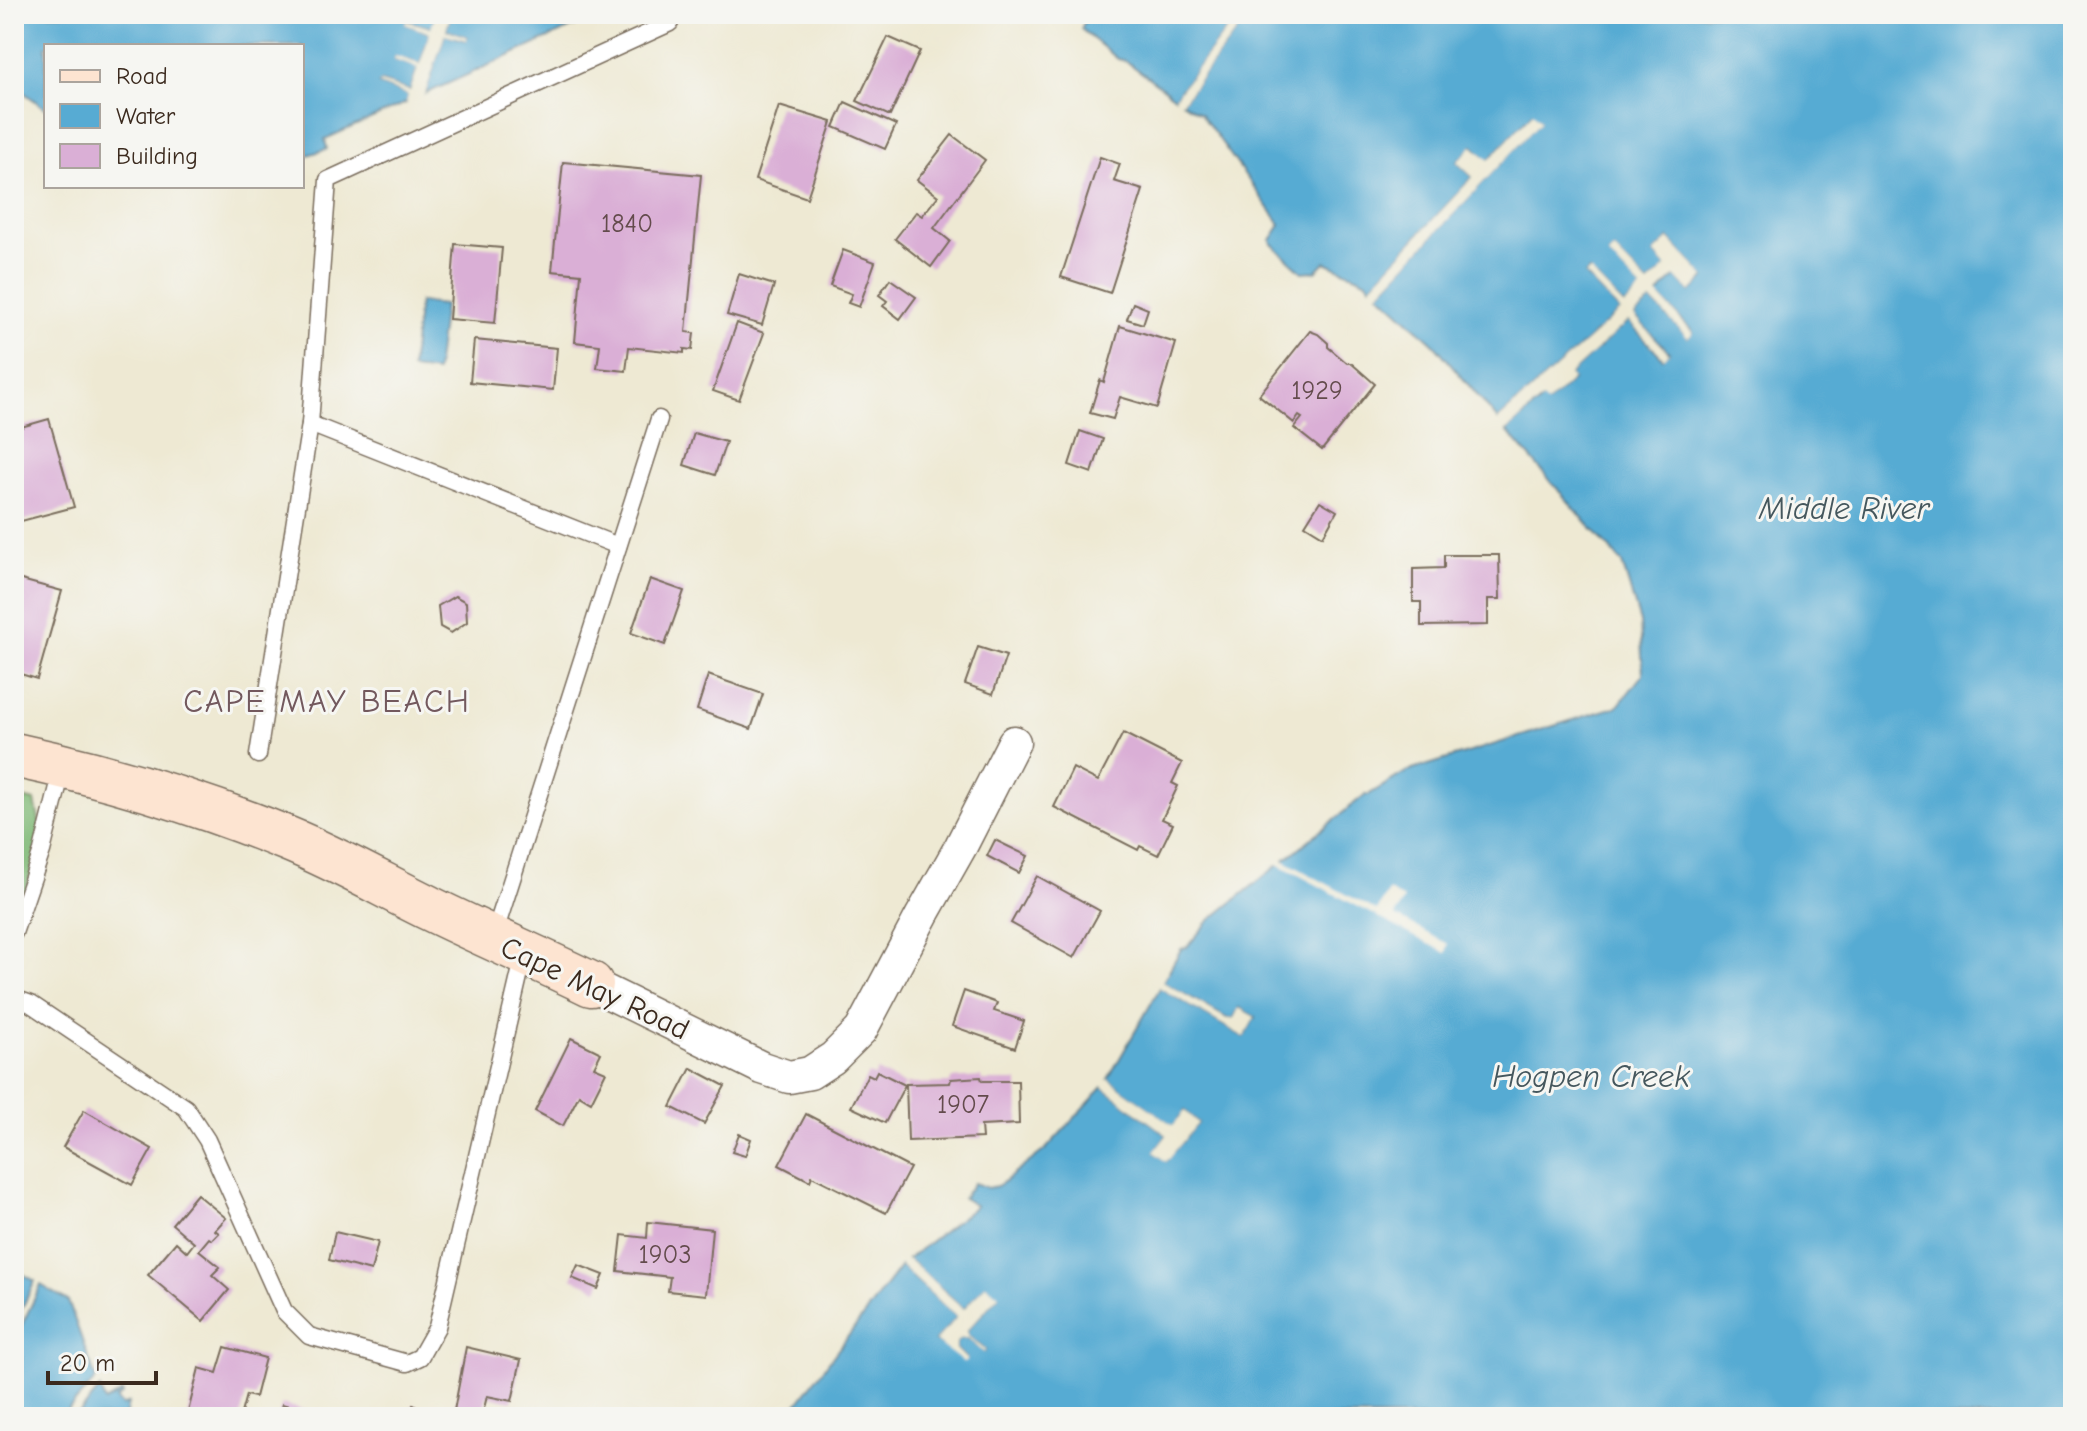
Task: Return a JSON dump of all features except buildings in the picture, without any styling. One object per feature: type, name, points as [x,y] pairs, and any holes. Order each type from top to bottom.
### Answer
[{"type":"street","name":"Cape May Road","points":[[14,755],[64,765],[218,812],[291,841],[555,965],[762,1068],[789,1077],[810,1073],[833,1058],[861,1030],[1014,742]]},
{"type":"lane","points":[[258,755],[310,424],[328,180],[670,23]]},
{"type":"lane","points":[[14,998],[31,1004],[186,1108],[207,1140],[284,1311],[309,1336],[407,1363],[420,1357],[437,1327],[509,946],[618,546],[659,419]]},
{"type":"lane","points":[[310,424],[618,546]]},
{"type":"lane","points":[[14,933],[42,851],[64,765]]},
{"type":"green space","points":[[14,796],[35,801],[42,834],[14,931]]},
{"type":"water","points":[[14,14],[436,14],[432,28],[407,21],[406,24],[430,33],[420,64],[395,57],[395,60],[418,67],[410,91],[379,84],[409,95],[406,103],[325,139],[327,149],[304,156],[304,44],[44,44],[44,108],[14,85]]},
{"type":"water","points":[[451,14],[602,14],[425,94],[445,34],[466,40],[467,37],[446,30]]},
{"type":"water","points":[[1088,14],[1239,14],[1175,97],[1126,61],[1118,59],[1081,29]]},
{"type":"water","points":[[1250,14],[2073,14],[2073,1417],[791,1417],[791,1412],[901,1266],[957,1317],[935,1341],[967,1360],[956,1349],[959,1339],[968,1338],[984,1352],[968,1336],[967,1330],[998,1296],[986,1285],[964,1309],[908,1259],[976,1206],[963,1198],[974,1183],[988,1188],[1005,1181],[1046,1149],[1103,1087],[1167,1135],[1155,1152],[1166,1161],[1198,1123],[1185,1111],[1173,1126],[1108,1079],[1160,988],[1244,1037],[1255,1017],[1239,1008],[1234,1018],[1228,1019],[1163,982],[1181,949],[1187,947],[1209,921],[1366,794],[1406,772],[1618,706],[1643,674],[1640,622],[1622,563],[1507,431],[1543,399],[1547,403],[1573,380],[1569,375],[1628,321],[1663,358],[1669,352],[1634,316],[1651,300],[1688,337],[1693,332],[1657,295],[1676,276],[1690,292],[1705,278],[1669,239],[1654,253],[1667,267],[1648,284],[1614,250],[1609,255],[1642,289],[1624,306],[1589,271],[1585,275],[1620,311],[1498,420],[1435,345],[1379,293],[1540,121],[1532,114],[1488,161],[1473,146],[1457,162],[1473,177],[1371,286],[1366,280],[1325,262],[1316,271],[1302,272],[1272,244],[1271,240],[1281,225],[1201,114],[1182,102]]},
{"type":"water","points":[[419,302],[444,305],[436,372],[411,369]]},
{"type":"water","points":[[14,1269],[35,1281],[14,1325]]},
{"type":"water","points":[[41,1285],[68,1301],[96,1379],[62,1417],[14,1417],[14,1376],[22,1358],[14,1354],[14,1341]]},
{"type":"water","points":[[100,1389],[105,1402],[122,1392],[116,1399],[122,1406],[128,1403],[125,1417],[76,1417]]},
{"type":"pier","points":[[436,14],[440,14],[424,66],[411,100],[406,103],[408,95],[379,84],[410,91],[418,68],[394,60],[395,56],[420,64],[430,33],[405,24],[406,21],[431,28]]},
{"type":"pier","points":[[447,14],[451,14],[446,30],[467,37],[467,40],[445,34],[425,94],[421,96]]},
{"type":"pier","points":[[1239,14],[1243,14],[1178,99],[1175,97]]},
{"type":"pier","points":[[1245,14],[1250,14],[1182,102],[1179,99]]},
{"type":"pier","points":[[1533,113],[1541,121],[1379,293],[1376,290],[1535,121],[1533,119],[1490,164],[1486,164],[1473,151],[1463,161],[1477,175],[1476,179],[1374,289],[1371,286],[1473,177],[1457,162],[1472,146],[1489,160]]},
{"type":"pier","points":[[1669,239],[1705,277],[1690,292],[1675,276],[1657,294],[1693,333],[1688,338],[1651,300],[1634,316],[1669,353],[1664,358],[1628,321],[1569,375],[1573,379],[1546,404],[1542,399],[1507,431],[1505,428],[1540,396],[1547,398],[1567,379],[1566,372],[1625,318],[1630,317],[1649,296],[1653,296],[1653,292],[1673,273],[1678,273],[1690,286],[1700,277],[1668,245],[1659,253],[1670,264],[1669,269],[1650,288],[1645,287],[1645,292],[1623,314],[1501,423],[1498,420],[1620,311],[1585,275],[1590,271],[1624,306],[1641,289],[1608,255],[1614,249],[1648,284],[1666,267],[1654,253]]},
{"type":"pier","points":[[1279,858],[1377,911],[1389,891],[1404,900],[1395,916],[1448,944],[1446,953],[1274,862]]},
{"type":"pier","points":[[1163,982],[1227,1019],[1234,1018],[1239,1008],[1255,1017],[1244,1037],[1160,988]]},
{"type":"pier","points":[[1108,1079],[1173,1125],[1185,1111],[1198,1123],[1166,1162],[1154,1152],[1167,1135],[1103,1087],[1105,1083],[1170,1132],[1171,1137],[1160,1152],[1165,1156],[1192,1123],[1185,1117],[1175,1129],[1171,1129],[1106,1082]]},
{"type":"pier","points":[[908,1259],[964,1309],[986,1284],[999,1295],[967,1330],[968,1336],[985,1350],[984,1353],[968,1338],[959,1339],[956,1349],[967,1360],[964,1363],[935,1341],[957,1317],[901,1266],[903,1264],[961,1315],[941,1341],[952,1349],[953,1340],[964,1334],[964,1328],[993,1295],[987,1290],[967,1312],[962,1313],[906,1262]]},
{"type":"district","name":"CAPE MAY BEACH","points":[[327,701]]},
{"type":"water label","name":"Middle River","points":[[1844,508]]},
{"type":"water label","name":"Hogpen Creek","points":[[1591,1076]]}]
